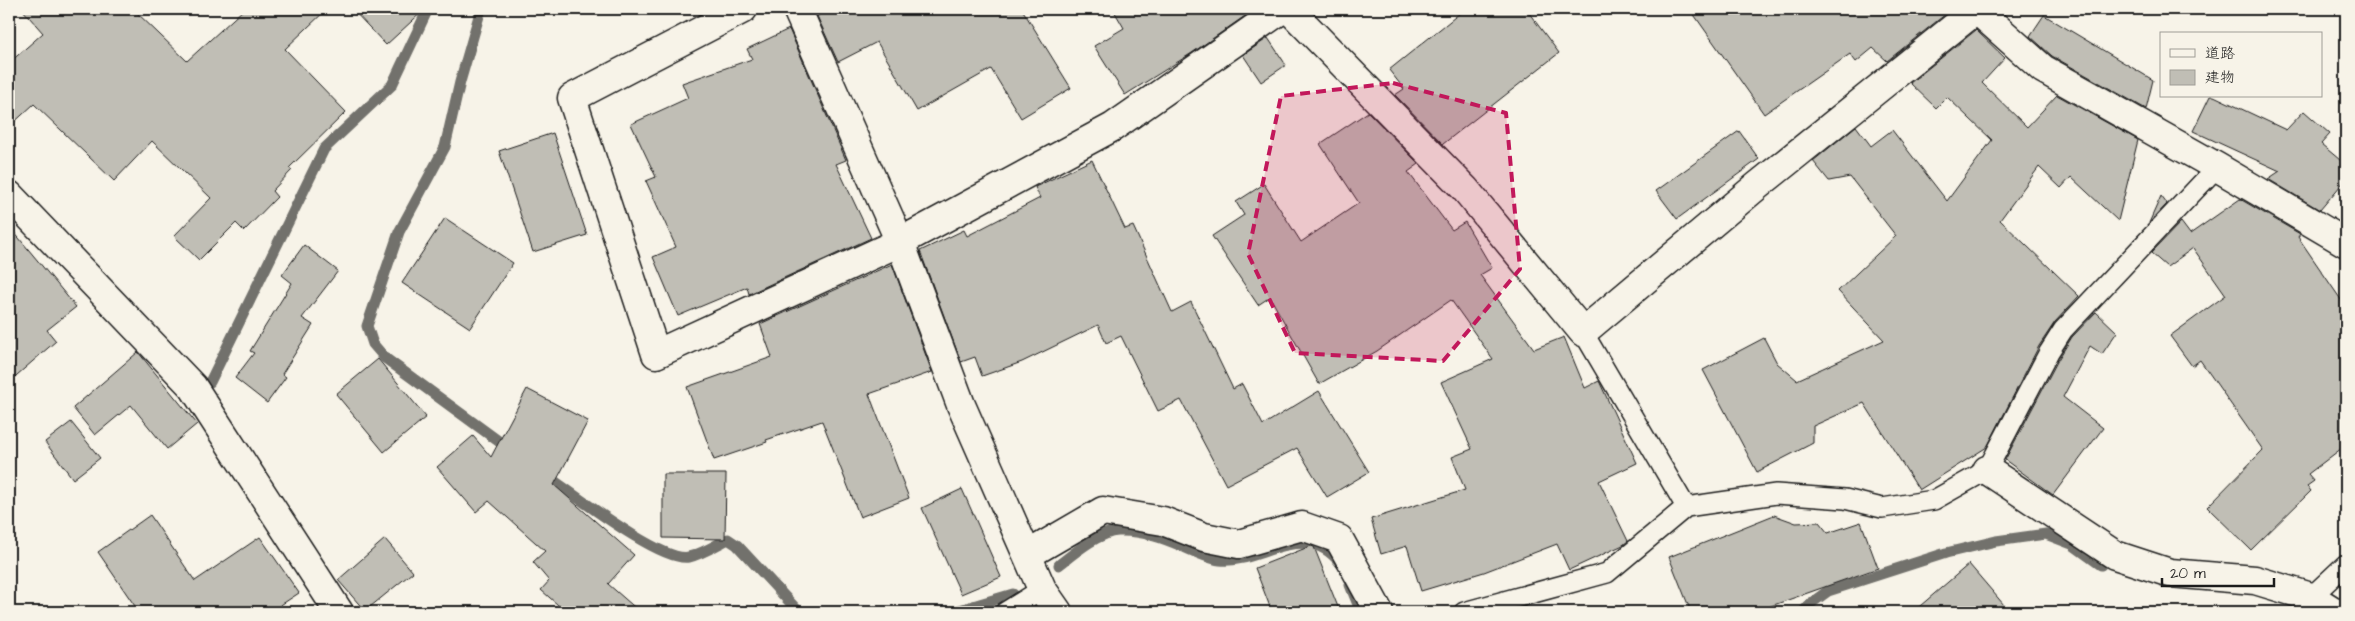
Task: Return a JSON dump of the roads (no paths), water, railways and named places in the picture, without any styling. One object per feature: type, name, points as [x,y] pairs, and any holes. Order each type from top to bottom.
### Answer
[{"type":"street","points":[[743,9],[572,98],[656,354],[900,242],[1113,126],[1282,9]]},
{"type":"street","points":[[797,9],[900,242],[962,405],[1029,554],[1042,590],[1058,612]]},
{"type":"street","points":[[1288,9],[1465,189],[1583,332],[1757,186],[1976,9],[2043,69],[2217,167],[2346,243]]},
{"type":"street","points":[[9,195],[193,387],[339,612]]},
{"type":"street","points":[[1987,470],[2115,555],[2170,573],[2255,580],[2311,597],[2335,612]]},
{"type":"street","points":[[1029,554],[1103,511],[1163,521],[1204,537],[1239,544],[1302,526],[1339,539],[1378,612]]},
{"type":"lane","points":[[1464,612],[1606,573],[1686,507],[1776,494],[1844,499],[1882,508],[1934,500],[1987,470],[2049,352],[2063,330],[2217,167]]},
{"type":"lane","points":[[1583,332],[1686,507]]},
{"type":"lane","points":[[2311,597],[2346,564]]},
{"type":"lane","points":[[1005,612],[1042,590]]},
{"type":"waterway","points":[[210,382],[324,149],[392,85],[428,9]]},
{"type":"waterway","points":[[481,9],[460,82],[445,147],[399,232],[367,326],[373,344],[385,358],[512,451]]},
{"type":"waterway","points":[[543,473],[638,538],[676,556],[694,556],[728,539],[737,545],[799,612]]},
{"type":"waterway","points":[[1059,565],[1095,539],[1118,531],[1152,535],[1220,560],[1235,560],[1297,543],[1313,544],[1327,551],[1341,564]]},
{"type":"waterway","points":[[1803,612],[1810,604],[1828,591],[1946,553],[1996,541],[2046,534],[2072,544],[2101,565]]},
{"type":"waterway","points":[[1350,585],[1361,612]]},
{"type":"waterway","points":[[953,612],[1013,594]]}]
